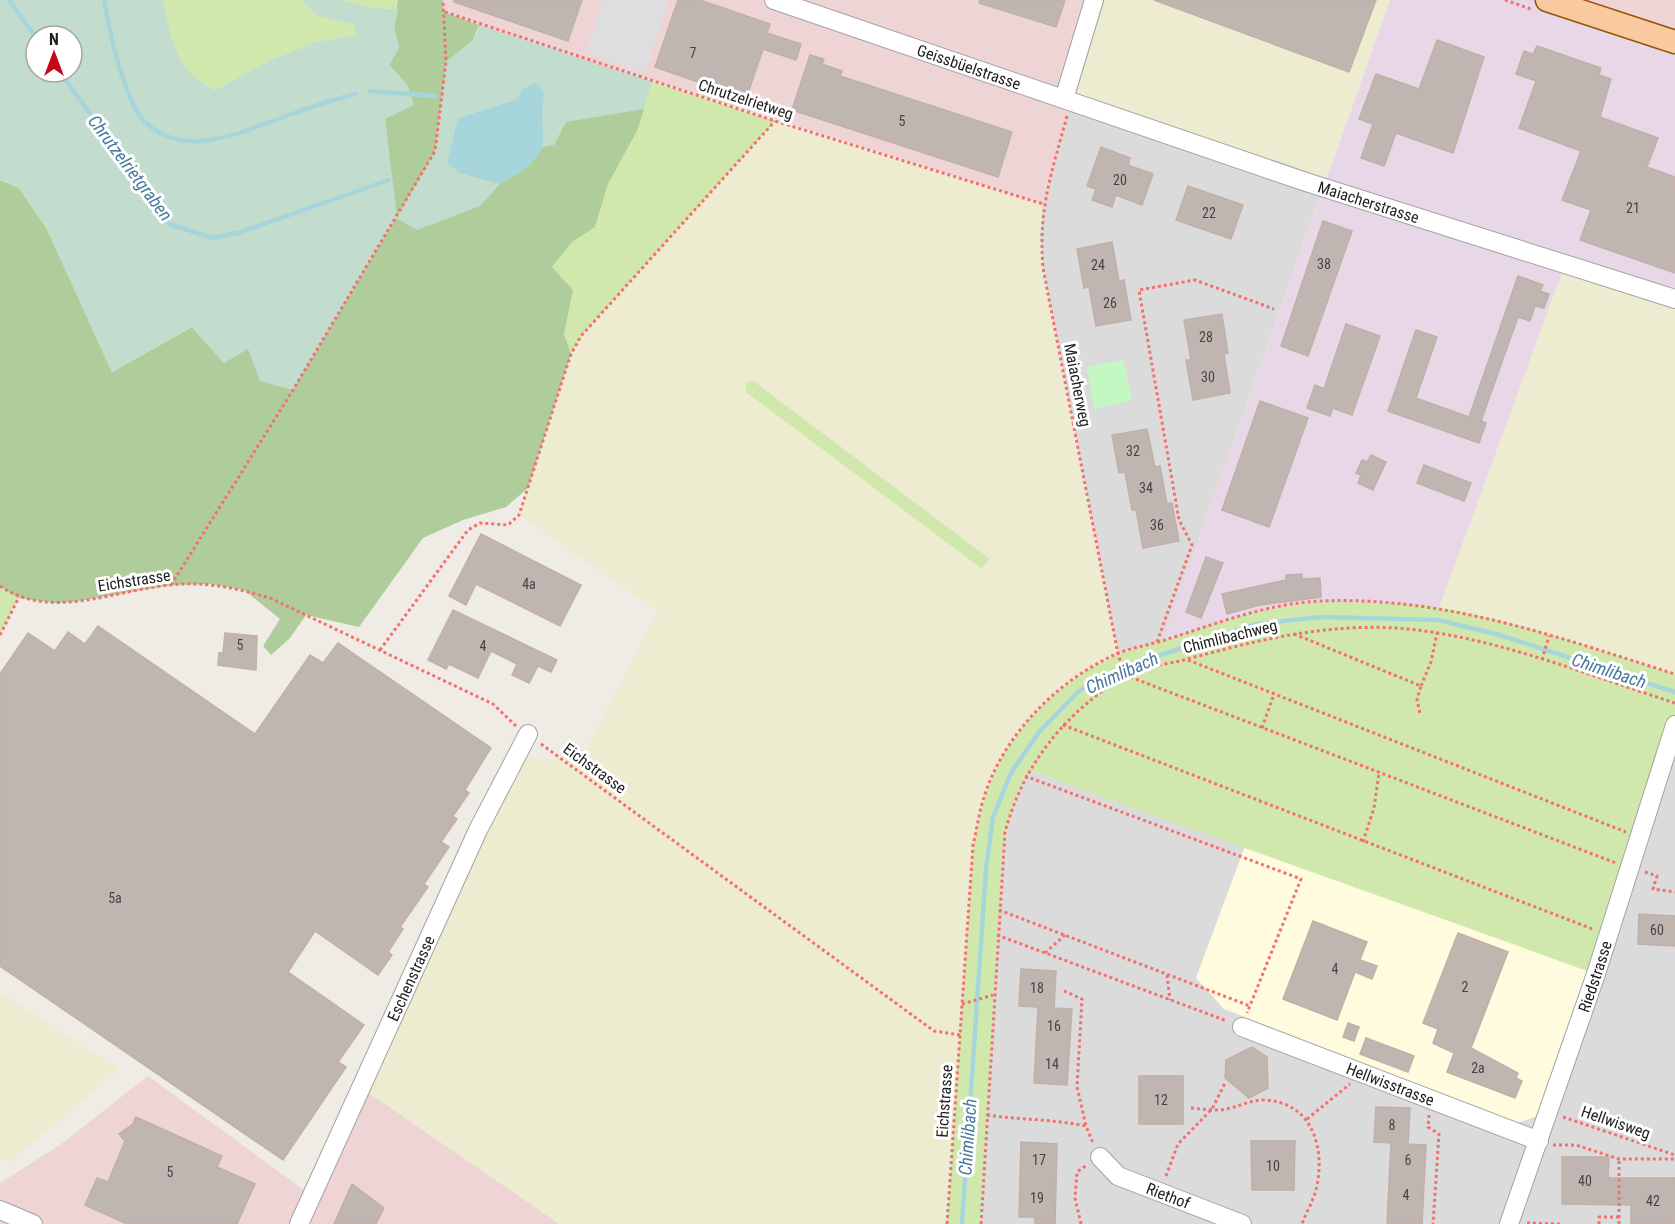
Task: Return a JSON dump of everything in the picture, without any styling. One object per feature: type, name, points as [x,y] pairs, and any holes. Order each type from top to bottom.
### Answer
[{"type":"main road","points":[[1547,0],[1675,42]]},
{"type":"street","name":"Geissbüelstrasse","points":[[774,0],[1064,99]]},
{"type":"street","points":[[1064,99],[1094,0]]},
{"type":"street","name":"Maiacherstrasse","points":[[1064,99],[1306,182],[1675,299]]},
{"type":"street","name":"Riedstrasse","points":[[1510,1223],[1550,1112],[1675,725]]},
{"type":"street","name":"Eschenstrasse","points":[[299,1224],[478,830],[528,734]]},
{"type":"street","name":"Hellwisstrasse","points":[[1242,1027],[1431,1099],[1538,1143]]},
{"type":"street","name":"Riethof","points":[[1100,1157],[1118,1176],[1242,1224]]},
{"type":"street","points":[[0,1210],[33,1224]]},
{"type":"path","points":[[171,585],[293,390],[435,151],[446,62],[443,0]]},
{"type":"path","name":"Chrutzelrietweg","points":[[444,12],[775,121],[1043,204]]},
{"type":"path","name":"Maiacherweg","points":[[1064,99],[1068,113],[1043,204],[1040,234],[1043,268],[1124,673]]},
{"type":"path","points":[[380,650],[468,530],[480,523],[508,525],[519,515],[571,354],[581,336],[775,121]]},
{"type":"path","points":[[1157,642],[1192,545],[1179,520],[1138,290],[1195,280],[1274,309]]},
{"type":"path","name":"Eichstrasse","points":[[0,586],[18,598],[73,602],[171,585],[211,584],[261,595],[493,705],[528,734],[934,1031],[960,1035],[947,1224]]},
{"type":"path","points":[[0,635],[18,598]]},
{"type":"path","points":[[960,1035],[973,845],[985,796],[1003,755],[1029,719],[1057,692],[1089,669],[1119,655],[1254,612],[1320,601],[1377,602],[1440,608],[1473,614],[1675,674]]},
{"type":"path","name":"Chimlibachweg","points":[[981,1224],[993,995],[1005,832],[1012,807],[1025,776],[1063,725],[1124,673],[1293,633],[1368,628],[1437,633],[1542,660],[1675,703]]},
{"type":"path","points":[[1293,633],[1421,686]]},
{"type":"path","points":[[1420,714],[1417,699],[1431,662],[1437,633]]},
{"type":"path","points":[[1542,660],[1549,635]]},
{"type":"path","points":[[1186,659],[1639,837]]},
{"type":"path","points":[[1124,673],[1628,868],[1657,876],[1653,889],[1675,892]]},
{"type":"path","points":[[1262,728],[1274,694]]},
{"type":"path","points":[[1063,725],[1608,935]]},
{"type":"path","points":[[1363,842],[1374,808],[1374,793],[1379,773]]},
{"type":"path","points":[[997,935],[1242,1027],[1301,879],[1025,776]]},
{"type":"path","points":[[999,910],[1250,1006]]},
{"type":"path","points":[[1045,953],[1065,935]]},
{"type":"path","points":[[1166,974],[1170,1000]]},
{"type":"path","points":[[1064,991],[1082,999],[1077,1087],[1086,1126],[1100,1157],[1077,1172],[1076,1198],[1081,1224]]},
{"type":"path","points":[[962,1004],[993,995]]},
{"type":"path","points":[[1307,1119],[1363,1073]]},
{"type":"path","points":[[1162,1193],[1178,1144],[1212,1109],[1226,1083]]},
{"type":"path","points":[[1431,1099],[1428,1128],[1439,1134],[1433,1224]]},
{"type":"path","points":[[1191,1108],[1212,1109],[1266,1100],[1284,1103],[1307,1119],[1318,1144],[1316,1189],[1302,1224]]},
{"type":"path","name":"Hellwisweg","points":[[1550,1112],[1675,1155]]},
{"type":"path","points":[[987,1115],[1028,1121],[1054,1120],[1086,1126]]},
{"type":"path","points":[[1538,1143],[1576,1145],[1619,1159],[1675,1160]]},
{"type":"path","points":[[1619,1159],[1619,1224]]},
{"type":"path","points":[[1599,1224],[1599,1217],[1619,1217]]},
{"type":"path","points":[[1510,1223],[1560,1224]]},
{"type":"shaded area","points":[[443,0],[1094,0],[1064,99],[1068,113],[1043,204],[479,25],[444,12]]},
{"type":"shaded area","points":[[604,0],[669,0],[645,73],[585,54]]},
{"type":"shaded area","points":[[1390,0],[1547,0],[1675,42],[1675,299],[1565,265],[1439,608],[1377,602],[1163,641]]},
{"type":"shaded area","points":[[1547,0],[1675,0],[1675,42]]},
{"type":"shaded area","points":[[1064,99],[1323,188],[1163,641],[1118,654],[1043,268],[1040,234],[1043,204],[1068,114]]},
{"type":"shaded area","points":[[1675,725],[1675,1224],[981,1224],[1002,858],[1012,807],[1028,770],[1245,846]]},
{"type":"shaded area","points":[[1245,846],[1596,974],[1550,1112],[1517,1123],[1224,1009],[1196,978]]},
{"type":"shaded area","points":[[148,1076],[312,1196],[360,1087],[560,1224],[0,1224],[0,1183],[60,1145]]},
{"type":"green space","points":[[0,0],[163,0],[173,41],[184,64],[202,83],[215,90],[271,60],[315,42],[355,35],[355,25],[318,16],[300,0],[343,0],[375,8],[398,9],[394,29],[399,47],[389,65],[408,86],[414,105],[385,119],[397,217],[435,151],[446,62],[474,39],[479,25],[652,81],[644,109],[566,122],[554,145],[542,147],[540,110],[545,95],[522,90],[517,99],[458,118],[458,172],[500,184],[480,206],[417,230],[396,218],[293,390],[260,381],[248,349],[224,363],[192,327],[112,372],[47,229],[19,188],[0,180]]},
{"type":"green space","points":[[163,0],[300,0],[318,16],[355,25],[355,35],[315,42],[271,60],[215,90],[202,83],[184,64],[173,41]]},
{"type":"green space","points":[[343,0],[398,0],[398,9],[375,8]]},
{"type":"green space","points":[[398,0],[443,0],[444,12],[479,25],[441,121],[435,151],[428,167],[540,110],[639,96],[644,109],[637,131],[608,184],[595,227],[572,242],[552,267],[573,290],[564,334],[571,354],[528,488],[506,507],[463,520],[423,538],[359,627],[306,615],[290,638],[271,655],[263,646],[280,619],[244,590],[211,584],[171,585],[73,602],[55,603],[18,598],[0,586],[0,180],[19,188],[47,229],[112,372],[192,327],[224,363],[396,218],[385,119],[408,86],[389,65],[399,47],[394,29]]},
{"type":"green space","points":[[1094,0],[1390,0],[1323,188],[1064,99]]},
{"type":"green space","points":[[479,25],[775,121],[581,336],[571,354],[564,334],[573,290],[552,267],[572,242],[595,227],[608,184],[637,131],[470,59]]},
{"type":"green space","points":[[775,121],[1043,204],[1040,234],[1043,268],[1118,654],[1057,692],[1029,719],[985,796],[973,845],[968,895],[947,1224],[560,1224],[360,1087],[518,750],[545,762],[586,751],[658,611],[519,515],[571,354],[581,336]]},
{"type":"green space","points":[[1565,265],[1675,299],[1675,674],[1501,621],[1439,608]]},
{"type":"green space","points":[[1123,360],[1132,400],[1094,409],[1087,367]]},
{"type":"green space","points":[[752,380],[990,559],[981,568],[746,392],[746,383]]},
{"type":"green space","points":[[0,586],[18,598],[0,635]]},
{"type":"green space","points":[[1320,601],[1410,605],[1470,614],[1529,629],[1675,674],[1675,725],[1596,974],[1028,770],[1012,807],[1002,858],[981,1224],[947,1224],[973,845],[985,796],[1003,755],[1029,719],[1057,692],[1089,669],[1118,654],[1254,612]]},
{"type":"green space","points":[[0,993],[119,1069],[10,1162],[0,1158]]},
{"type":"water","points":[[534,83],[540,86],[545,95],[542,110],[543,142],[539,153],[530,165],[500,184],[458,172],[447,162],[458,118],[517,99],[522,90]]},
{"type":"building","points":[[454,0],[582,0],[568,41],[454,2]]},
{"type":"building","points":[[678,0],[700,0],[770,24],[767,33],[801,44],[796,60],[763,49],[746,99],[655,67]]},
{"type":"building","points":[[980,0],[1065,0],[1056,27],[979,3]]},
{"type":"building","points":[[1154,0],[1376,0],[1349,72]]},
{"type":"building","points":[[1437,40],[1484,57],[1453,153],[1396,133],[1384,166],[1361,158],[1373,124],[1359,119],[1376,74],[1419,89]]},
{"type":"building","points":[[1537,46],[1601,68],[1599,75],[1611,79],[1600,117],[1658,138],[1647,167],[1675,177],[1675,273],[1580,240],[1591,210],[1562,200],[1581,151],[1519,128],[1536,81],[1516,74],[1524,51],[1533,54]]},
{"type":"building","points":[[810,55],[824,59],[822,64],[842,71],[840,76],[1012,132],[998,177],[792,110]]},
{"type":"building","points":[[1101,147],[1130,158],[1128,165],[1153,174],[1142,205],[1116,195],[1112,207],[1092,200],[1096,189],[1087,186]]},
{"type":"building","points":[[1188,186],[1243,205],[1231,239],[1176,220]]},
{"type":"building","points":[[1323,221],[1352,231],[1308,356],[1281,346]]},
{"type":"building","points":[[1112,242],[1119,281],[1124,280],[1131,320],[1096,326],[1089,287],[1084,288],[1077,249]]},
{"type":"building","points":[[1518,276],[1543,285],[1540,291],[1549,294],[1544,308],[1535,306],[1530,321],[1518,317],[1481,421],[1486,423],[1479,443],[1388,411],[1416,330],[1437,337],[1416,398],[1469,417]]},
{"type":"building","points":[[1222,314],[1228,353],[1224,354],[1230,393],[1193,400],[1186,360],[1191,360],[1184,320]]},
{"type":"building","points":[[1346,324],[1380,336],[1352,415],[1333,408],[1330,416],[1307,408],[1315,385],[1324,389]]},
{"type":"building","points":[[1260,401],[1308,418],[1269,527],[1222,510]]},
{"type":"building","points":[[1147,429],[1155,467],[1160,466],[1167,504],[1172,503],[1179,541],[1143,548],[1136,510],[1132,510],[1125,472],[1119,473],[1112,435]]},
{"type":"building","points":[[1371,455],[1386,462],[1373,490],[1358,483],[1361,475],[1356,473],[1362,460],[1367,462]]},
{"type":"building","points":[[1424,465],[1471,483],[1464,501],[1417,483]]},
{"type":"building","points":[[481,534],[581,585],[560,626],[476,584],[466,605],[449,596]]},
{"type":"building","points":[[1206,557],[1223,563],[1201,618],[1186,612]]},
{"type":"building","points":[[1302,574],[1302,579],[1320,578],[1321,597],[1260,605],[1227,614],[1222,594],[1286,580],[1286,575]]},
{"type":"building","points":[[453,610],[557,660],[551,672],[538,666],[529,683],[512,675],[517,664],[491,651],[478,678],[449,664],[446,669],[428,660]]},
{"type":"building","points":[[98,626],[255,734],[310,655],[323,663],[338,643],[491,748],[465,790],[469,793],[453,816],[457,819],[441,842],[449,847],[424,884],[428,887],[400,927],[403,929],[388,952],[392,955],[378,975],[315,931],[288,972],[364,1025],[338,1062],[346,1067],[283,1160],[0,966],[0,674],[28,633],[55,651],[68,632],[85,644]]},
{"type":"building","points":[[225,633],[257,636],[256,670],[218,665],[219,653],[223,653]]},
{"type":"building","points":[[1639,914],[1675,916],[1675,946],[1638,944]]},
{"type":"building","points":[[1313,921],[1367,942],[1360,960],[1377,966],[1372,979],[1355,972],[1337,1020],[1283,999]]},
{"type":"building","points":[[1458,933],[1508,952],[1471,1048],[1518,1073],[1516,1078],[1522,1081],[1515,1098],[1447,1072],[1454,1053],[1433,1043],[1438,1029],[1423,1023]]},
{"type":"building","points":[[1021,969],[1056,971],[1054,1008],[1072,1009],[1067,1085],[1034,1083],[1038,1007],[1019,1006]]},
{"type":"building","points":[[1348,1023],[1359,1027],[1354,1041],[1343,1037]]},
{"type":"building","points":[[1366,1038],[1414,1056],[1408,1072],[1360,1054]]},
{"type":"building","points":[[1252,1047],[1267,1057],[1268,1088],[1249,1098],[1225,1078],[1226,1060]]},
{"type":"building","points":[[1139,1076],[1183,1076],[1183,1124],[1139,1124]]},
{"type":"building","points":[[1376,1107],[1410,1108],[1408,1144],[1426,1145],[1422,1224],[1387,1224],[1391,1143],[1374,1142]]},
{"type":"building","points":[[136,1117],[222,1156],[217,1167],[255,1184],[237,1224],[127,1224],[85,1205],[97,1178],[108,1182],[125,1141],[119,1134],[133,1124]]},
{"type":"building","points":[[1251,1141],[1295,1141],[1294,1190],[1252,1190]]},
{"type":"building","points":[[1021,1142],[1057,1144],[1055,1224],[1035,1224],[1035,1217],[1019,1217]]},
{"type":"building","points":[[1562,1157],[1609,1157],[1608,1178],[1675,1178],[1675,1224],[1631,1224],[1631,1205],[1562,1204]]},
{"type":"building","points":[[352,1184],[384,1208],[376,1224],[334,1224]]},
{"type":"waterway","name":"Chrutzelrietgraben","points":[[9,0],[26,24]]},
{"type":"waterway","points":[[104,0],[118,64],[130,97],[144,121],[159,133],[176,139],[213,140],[355,94]]},
{"type":"waterway","name":"Chrutzelrietgraben","points":[[69,84],[169,224],[213,238],[241,232],[389,180]]},
{"type":"waterway","points":[[370,91],[436,96]]},
{"type":"waterway","name":"Chimlibach","points":[[962,1224],[986,869],[993,817],[1011,773],[1039,732],[1080,690],[1151,658],[1257,624],[1321,617],[1438,620],[1500,635],[1675,692]]}]
